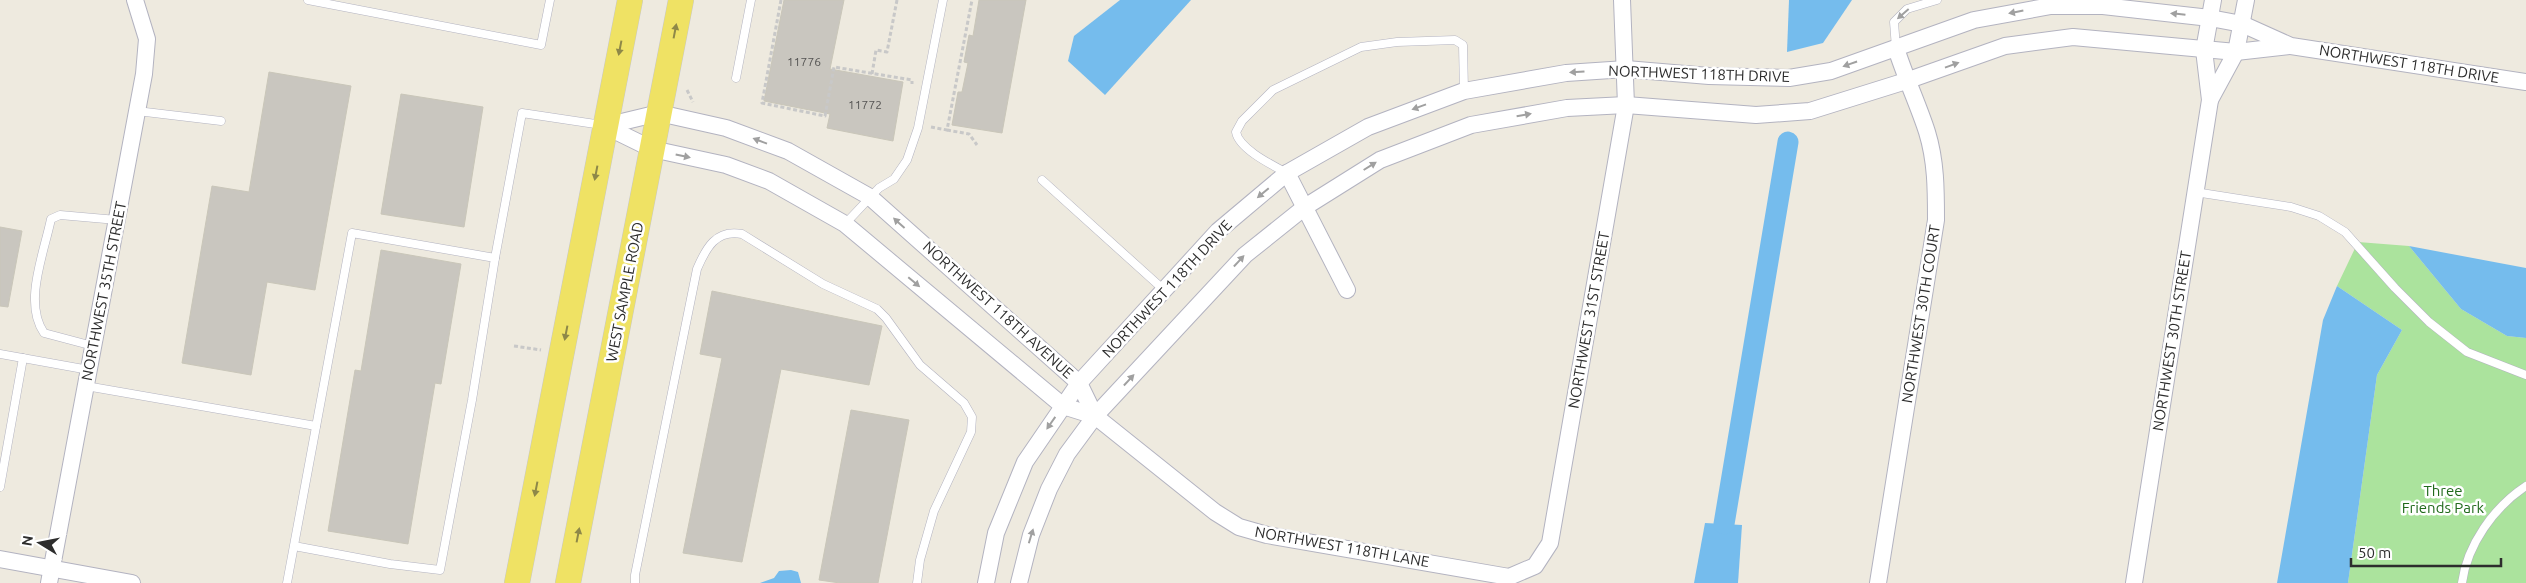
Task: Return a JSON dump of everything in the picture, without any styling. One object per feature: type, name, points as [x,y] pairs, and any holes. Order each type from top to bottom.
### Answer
[{"type":"main road","points":[[517,583],[630,0]]},
{"type":"main road","name":"WEST SAMPLE ROAD","points":[[568,583],[681,0]]},
{"type":"street","name":"NORTHWEST 31ST STREET","points":[[1535,566],[1550,543],[1626,105],[1622,0]]},
{"type":"street","name":"NORTHWEST 30TH STREET","points":[[2134,583],[2210,100],[2204,50],[2213,0]]},
{"type":"street","name":"NORTHWEST 30TH STREET","points":[[2210,100],[2236,52],[2246,0]]},
{"type":"street","name":"NORTHWEST 35TH STREET","points":[[50,576],[144,74],[146,39],[138,1]]},
{"type":"street","name":"NORTHWEST 118TH DRIVE","points":[[986,583],[996,533],[1025,462],[1079,383],[1218,231],[1287,173],[1368,126],[1464,91],[1566,73],[1626,69],[1709,76],[1789,78],[1831,71],[1974,20],[2051,6],[2103,6],[2210,18],[2242,24],[2291,46]]},
{"type":"street","name":"NORTHWEST 118TH DRIVE","points":[[1019,583],[1031,535],[1048,489],[1067,454],[1095,416],[1245,255],[1305,207],[1380,160],[1471,125],[1567,108],[1626,105],[1756,115],[1810,111],[1906,81],[2005,46],[2073,37],[2236,52],[2291,46],[2526,82]]},
{"type":"street","name":"NORTHWEST 30TH COURT","points":[[1878,583],[1936,220],[1936,175],[1929,141],[1906,81],[1896,48]]},
{"type":"street","name":"NORTHWEST 118TH AVENUE","points":[[605,126],[659,113],[726,128],[788,151],[870,197],[1079,383],[1095,416]]},
{"type":"street","name":"NORTHWEST 118TH AVENUE","points":[[605,126],[652,149],[726,165],[769,180],[845,224],[1064,406],[1095,416]]},
{"type":"street","points":[[1287,173],[1347,290]]},
{"type":"street","name":"NORTHWEST 118TH LANE","points":[[1095,416],[1214,512],[1239,528],[1267,536],[1509,576],[1535,566]]},
{"type":"street","points":[[0,559],[50,576],[132,583]]},
{"type":"lane","points":[[308,0],[541,45],[550,0]]},
{"type":"lane","points":[[736,78],[751,0]]},
{"type":"lane","points":[[845,224],[870,197],[894,178],[907,160],[918,125],[943,0]]},
{"type":"lane","points":[[1896,48],[1894,22],[1907,10],[1937,0]]},
{"type":"lane","points":[[1287,173],[1263,160],[1237,138],[1236,132],[1242,121],[1273,90],[1361,47],[1398,42],[1455,40],[1463,45],[1464,91]]},
{"type":"lane","points":[[137,111],[220,121]]},
{"type":"lane","points":[[294,546],[390,564],[440,570],[522,113],[605,126]]},
{"type":"lane","points":[[1042,180],[1164,290]]},
{"type":"lane","points":[[2195,192],[2291,207],[2319,216],[2345,232],[2395,288],[2429,322],[2467,352],[2526,375]]},
{"type":"lane","points":[[94,346],[44,333],[36,322],[34,300],[51,219],[60,215],[117,220]]},
{"type":"lane","points":[[636,583],[635,575],[697,269],[706,248],[718,236],[731,232],[742,234],[823,284],[877,309],[886,318],[920,365],[964,403],[968,410],[972,418],[971,432],[934,510],[920,560],[917,583]]},
{"type":"lane","points":[[287,583],[352,233],[495,258]]},
{"type":"lane","points":[[0,354],[89,370]]},
{"type":"lane","points":[[0,487],[23,358]]},
{"type":"lane","points":[[86,386],[316,426]]},
{"type":"lane","points":[[2462,583],[2464,569],[2481,531],[2512,495],[2526,486]]},
{"type":"path","points":[[781,0],[762,103],[825,116],[834,67],[912,80],[911,89]]},
{"type":"path","points":[[872,74],[876,50],[887,52],[896,0]]},
{"type":"path","points":[[948,130],[972,0]]},
{"type":"path","points":[[918,125],[969,134],[977,145]]},
{"type":"path","points":[[514,346],[542,350]]},
{"type":"green space","name":"Three Friends Park","points":[[2358,242],[2409,246],[2461,309],[2507,336],[2526,338],[2526,583],[2348,583],[2377,375],[2402,330],[2337,286]]},
{"type":"water","points":[[1120,0],[1191,0],[1105,95],[1068,61],[1074,36]]},
{"type":"water","points":[[1789,0],[1852,0],[1823,43],[1787,52]]},
{"type":"water","points":[[2409,246],[2526,268],[2526,338],[2507,336],[2461,309]]},
{"type":"water","points":[[2337,286],[2402,330],[2377,375],[2348,583],[2277,583],[2323,320]]},
{"type":"water","points":[[1705,523],[1742,525],[1738,583],[1694,583]]},
{"type":"water","points":[[791,570],[798,572],[801,583],[760,583],[774,578],[779,571]]},
{"type":"building","points":[[784,0],[844,0],[830,69],[903,82],[893,141],[827,128],[830,114],[764,101]]},
{"type":"building","points":[[979,0],[1026,0],[1002,133],[952,125],[958,92],[962,92],[968,63],[964,62],[969,35],[973,36]]},
{"type":"building","points":[[269,72],[351,86],[315,290],[267,282],[251,375],[182,363],[212,186],[249,192]]},
{"type":"building","points":[[401,94],[483,107],[464,227],[381,214]]},
{"type":"building","points":[[0,227],[22,231],[8,307],[0,306]]},
{"type":"building","points":[[381,250],[461,264],[441,384],[435,383],[408,544],[328,531],[355,370],[361,371]]},
{"type":"building","points":[[712,291],[882,326],[869,385],[781,369],[742,562],[683,553],[722,358],[700,354]]},
{"type":"building","points":[[851,410],[909,420],[878,583],[840,583],[819,580]]},
{"type":"waterway","points":[[1724,524],[1788,142]]}]
